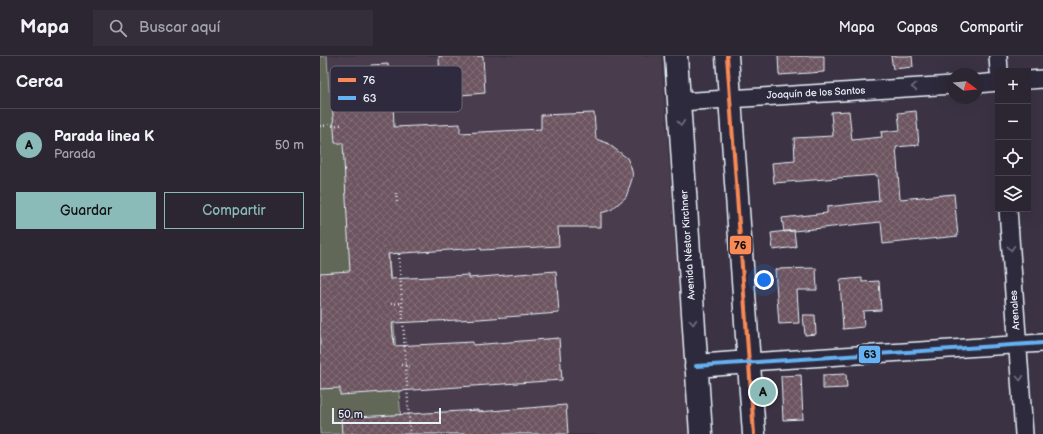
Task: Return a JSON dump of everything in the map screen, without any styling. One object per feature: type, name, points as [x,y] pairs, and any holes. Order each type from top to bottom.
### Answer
[{"type":"main road","name":"Avenida Néstor Kirchner","points":[[676,56],[701,434]]},
{"type":"main road","points":[[727,56],[754,434]]},
{"type":"main road","points":[[696,366],[749,362]]},
{"type":"street","points":[[998,56],[999,68]]},
{"type":"street","points":[[1031,80],[1043,79]]},
{"type":"street","points":[[983,83],[995,82]]},
{"type":"street","name":"Joaquín de los Santos","points":[[679,102],[947,85]]},
{"type":"street","name":"Arenales","points":[[1008,212],[1024,434]]},
{"type":"street","points":[[749,362],[1043,343]]},
{"type":"path","points":[[320,126],[341,125]]},
{"type":"path","points":[[396,193],[397,203]]},
{"type":"path","points":[[399,254],[410,434]]},
{"type":"path","points":[[391,304],[402,303]]},
{"type":"path","points":[[401,365],[412,366]]},
{"type":"shaded area","points":[[320,56],[661,56],[689,434],[320,434]]},
{"type":"green space","points":[[320,56],[327,56],[330,112],[378,112],[402,434],[320,434]]},
{"type":"building","points":[[439,56],[483,56],[485,93],[462,95],[462,66],[439,66]]},
{"type":"building","points":[[778,56],[824,56],[824,72],[779,75]]},
{"type":"building","points":[[891,56],[912,56],[913,67],[893,69]]},
{"type":"building","points":[[388,64],[388,66],[371,66]]},
{"type":"building","points":[[849,111],[852,140],[882,137],[881,132],[900,130],[898,113],[916,111],[919,145],[896,147],[900,199],[954,194],[958,236],[883,244],[881,222],[784,232],[782,218],[827,213],[827,207],[879,201],[877,175],[774,183],[772,163],[795,161],[794,138],[833,136],[831,112]]},
{"type":"building","points":[[333,112],[393,112],[394,127],[460,124],[460,133],[541,129],[541,115],[594,113],[596,139],[607,143],[627,158],[633,176],[626,197],[611,210],[601,213],[601,227],[558,227],[559,246],[481,250],[481,248],[388,254],[390,279],[469,275],[469,278],[556,271],[559,313],[479,319],[392,323],[394,346],[473,342],[473,345],[559,338],[562,380],[340,395],[340,388],[320,389],[320,273],[350,271],[343,143],[335,143]]},
{"type":"building","points":[[794,230],[796,247],[773,250],[771,233]]},
{"type":"building","points":[[816,268],[817,290],[797,290],[799,323],[779,324],[775,269]]},
{"type":"building","points":[[862,278],[862,282],[879,281],[881,310],[863,311],[864,327],[843,329],[840,280]]},
{"type":"building","points":[[803,315],[815,315],[816,334],[805,335]]},
{"type":"building","points":[[846,374],[847,388],[823,389],[823,375]]},
{"type":"building","points":[[801,375],[803,419],[783,420],[781,376]]},
{"type":"building","points":[[566,405],[568,434],[342,434],[341,418],[478,410],[478,412]]},
{"type":"transit line","name":"76","points":[[727,56],[754,434]]},
{"type":"transit line","name":"63","points":[[696,366],[1043,343]]},
{"type":"place","name":"Parada linea K","points":[[763,392]]}]
